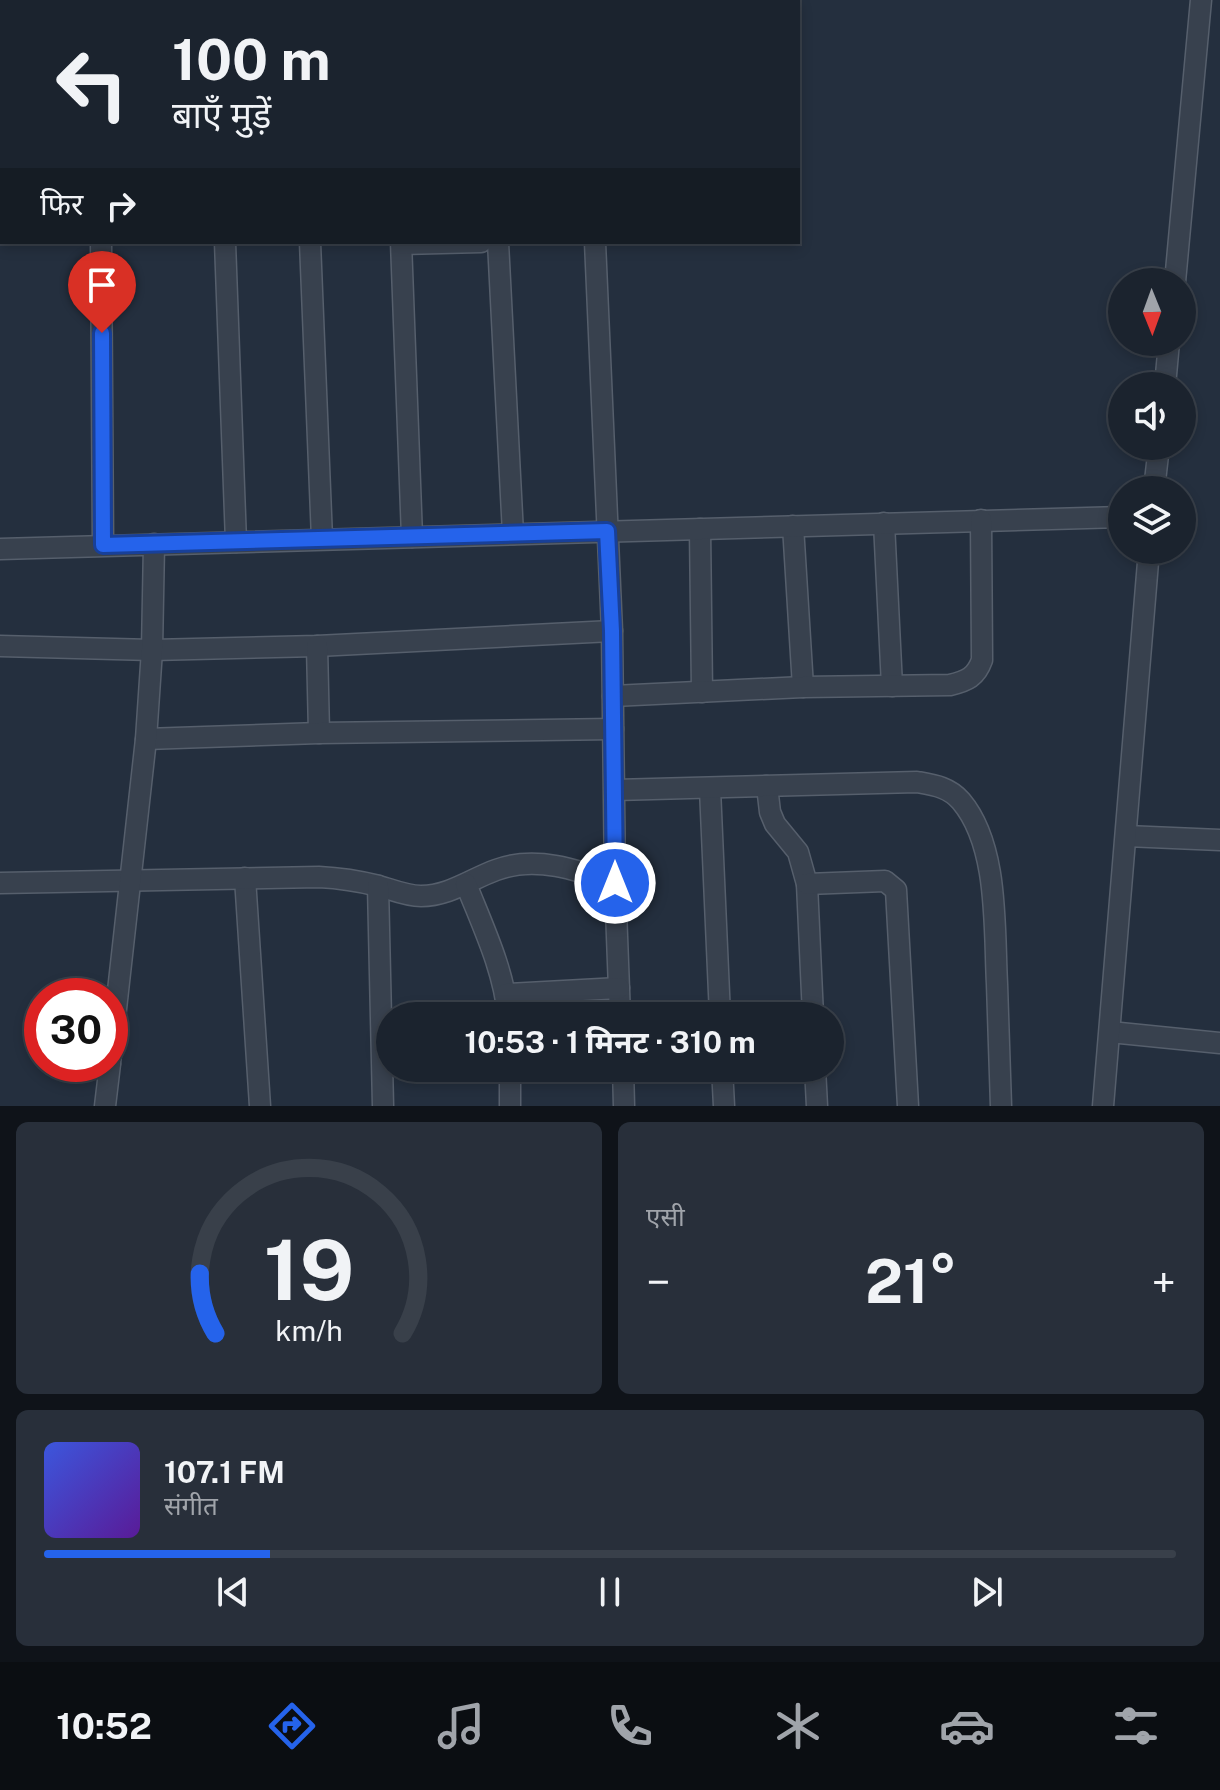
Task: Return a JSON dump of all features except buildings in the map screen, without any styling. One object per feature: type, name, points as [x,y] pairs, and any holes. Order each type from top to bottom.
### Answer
[{"type":"street","points":[[1176,268],[1201,0]]},
{"type":"street","points":[[101,244],[103,545]]},
{"type":"street","points":[[225,244],[236,542]]},
{"type":"street","points":[[310,244],[322,539]]},
{"type":"street","points":[[402,244],[412,537]]},
{"type":"street","points":[[498,244],[513,534]]},
{"type":"street","points":[[595,244],[612,631],[620,1002]]},
{"type":"street","points":[[0,549],[1108,517]]},
{"type":"street","points":[[613,696],[803,687],[950,685],[967,680],[977,673],[982,660],[981,520]]},
{"type":"street","points":[[884,523],[892,686]]},
{"type":"street","points":[[793,526],[803,687]]},
{"type":"street","points":[[700,529],[702,692]]},
{"type":"street","points":[[119,978],[146,739],[154,544]]},
{"type":"street","points":[[1103,1106],[1148,564]]},
{"type":"street","points":[[0,646],[152,650],[317,646],[612,631]]},
{"type":"street","points":[[317,646],[319,733]]},
{"type":"street","points":[[146,739],[613,729]]},
{"type":"street","points":[[615,790],[917,782],[944,788],[960,799],[975,823],[988,864],[994,905],[1001,1106]]},
{"type":"street","points":[[767,786],[770,812],[775,824],[798,852],[807,884],[812,1002]]},
{"type":"street","points":[[710,789],[719,1002]]},
{"type":"street","points":[[1126,836],[1220,840]]},
{"type":"street","points":[[0,883],[334,878],[421,896],[443,893],[498,869],[566,865],[615,883]]},
{"type":"street","points":[[245,878],[260,1106]]},
{"type":"street","points":[[807,884],[885,881],[896,890],[908,1106]]},
{"type":"street","points":[[466,884],[496,961],[507,1002]]},
{"type":"street","points":[[378,886],[383,1106]]},
{"type":"street","points":[[506,994],[619,988]]},
{"type":"street","points":[[1110,1032],[1220,1043]]},
{"type":"street","points":[[105,1106],[108,1082]]},
{"type":"street","points":[[510,1082],[510,1106]]},
{"type":"street","points":[[623,1082],[624,1106]]},
{"type":"street","points":[[723,1082],[724,1106]]},
{"type":"street","points":[[816,1082],[817,1106]]},
{"type":"route","points":[[102,333],[103,545],[607,531],[612,631],[615,883]]}]
